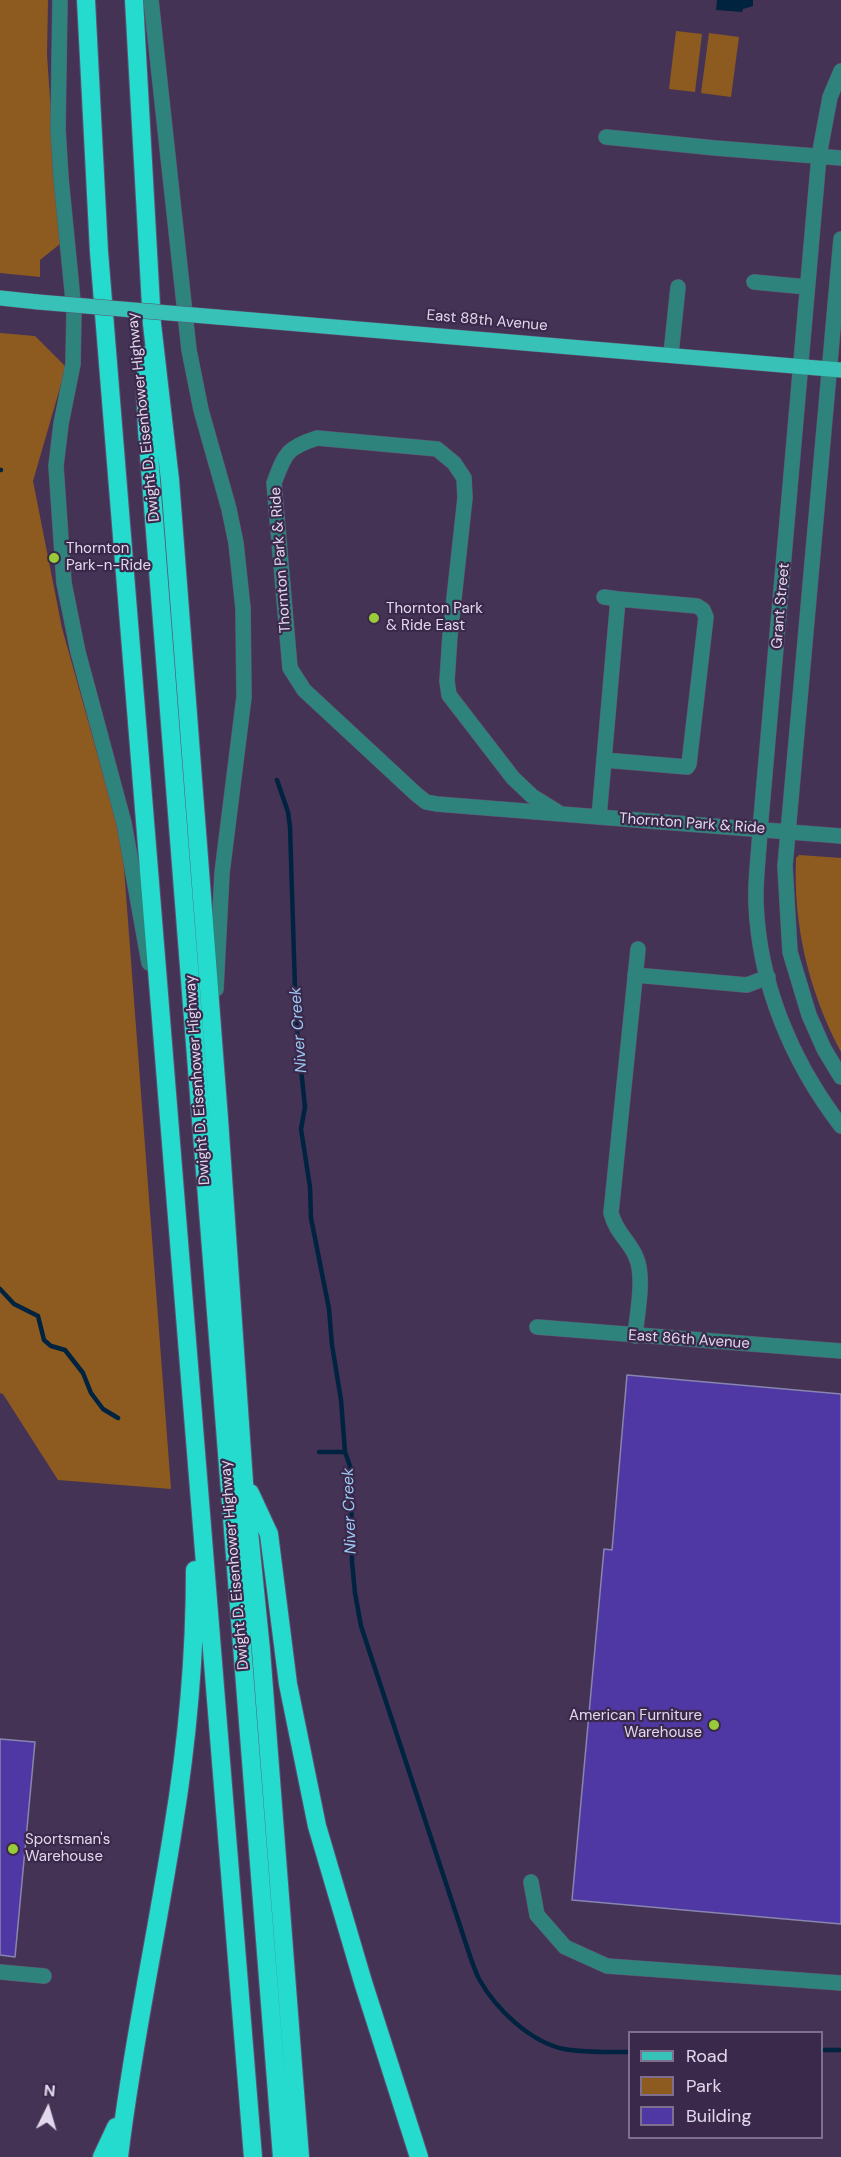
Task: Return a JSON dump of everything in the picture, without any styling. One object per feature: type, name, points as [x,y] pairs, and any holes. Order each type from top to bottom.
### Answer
[{"type":"highway","name":"Dwight D. Eisenhower Highway","points":[[86,0],[99,252],[253,2157]]},
{"type":"highway","name":"Dwight D. Eisenhower Highway","points":[[134,0],[152,324],[170,480],[214,1046],[244,1482],[261,1650],[300,2157]]},
{"type":"highway","points":[[152,324],[145,384],[147,429],[282,2157]]},
{"type":"highway","points":[[119,2157],[128,2085],[170,1853],[183,1753],[193,1630],[195,1451]]},
{"type":"highway","points":[[244,1482],[269,1534],[288,1684],[317,1826],[419,2157]]},
{"type":"highway","points":[[102,2157],[116,2128],[128,2085]]},
{"type":"main road","name":"East 88th Avenue","points":[[0,298],[835,369]]},
{"type":"street","points":[[60,0],[58,138],[74,311],[73,364],[61,424],[56,466],[64,583],[78,652],[124,823],[164,1054]]},
{"type":"street","points":[[151,0],[192,369],[206,430],[229,509],[236,543],[243,608],[244,696],[222,873],[214,1046]]},
{"type":"street","name":"Grant Street","points":[[841,71],[830,97],[819,156],[760,830],[756,902],[768,977],[790,1045],[822,1101],[841,1126]]},
{"type":"street","points":[[606,136],[841,158]]},
{"type":"street","name":"Grant Street","points":[[841,239],[835,369],[810,596],[785,866],[790,952],[809,1015],[824,1049],[841,1077]]},
{"type":"street","points":[[754,282],[807,287]]},
{"type":"street","points":[[671,354],[678,287]]},
{"type":"street","name":"Thornton Park & Ride","points":[[561,814],[532,796],[513,778],[449,695],[447,681],[450,634],[465,498],[464,478],[454,463],[437,449],[317,438],[298,444],[285,455],[274,483],[290,668],[304,690],[426,802],[561,814],[841,836]]},
{"type":"street","points":[[599,817],[604,760],[611,598],[697,606],[704,610],[706,617],[687,767],[604,760]]},
{"type":"street","points":[[635,1336],[639,1267],[635,1253],[618,1232],[612,1213],[638,949]]},
{"type":"street","points":[[635,975],[747,985],[768,977]]},
{"type":"street","name":"East 86th Avenue","points":[[537,1328],[841,1351]]},
{"type":"street","points":[[531,1882],[537,1915],[565,1947],[607,1966],[841,1983]]},
{"type":"street","points":[[0,1972],[44,1976]]},
{"type":"green space","points":[[0,0],[48,0],[47,55],[60,244],[40,260],[40,277],[0,273]]},
{"type":"green space","points":[[676,31],[702,34],[695,92],[669,89]]},
{"type":"green space","points":[[709,33],[739,37],[731,97],[701,93]]},
{"type":"green space","points":[[0,333],[35,336],[66,367],[33,481],[62,628],[122,842],[171,1489],[58,1480],[3,1394],[0,1393]]},
{"type":"green space","points":[[799,855],[841,858],[841,1052],[820,1006],[805,958],[797,909],[796,858]]},
{"type":"water","points":[[717,0],[753,0],[753,6],[743,9],[742,12],[716,10]]},
{"type":"building","name":"American Furniture Warehouse","points":[[627,1375],[841,1394],[841,1924],[572,1900],[604,1549],[612,1550]]},
{"type":"building","name":"Sportsman's Warehouse","points":[[0,1739],[35,1742],[15,1957],[0,1955]]},
{"type":"waterway","name":"Niver Creek","points":[[277,780],[288,812],[290,827],[296,1021],[305,1107],[301,1129],[310,1187],[311,1218],[329,1309],[341,1400],[345,1452],[351,1469],[352,1562],[361,1626],[479,1979],[495,2002],[515,2023],[551,2045],[580,2051],[628,2052]]},
{"type":"waterway","points":[[0,1289],[14,1304],[38,1316],[44,1340],[51,1346],[65,1350],[83,1373],[91,1393],[103,1409],[118,1418]]},
{"type":"waterway","points":[[319,1452],[345,1452]]},
{"type":"waterway","name":"Niver Creek","points":[[823,2050],[841,2050]]},
{"type":"place","name":"Thornton Park-n-Ride","points":[[54,558]]},
{"type":"place","name":"Thornton Park & Ride East","points":[[374,618]]},
{"type":"place","name":"American Furniture Warehouse","points":[[714,1725]]},
{"type":"place","name":"Sportsman's Warehouse","points":[[13,1849]]}]
